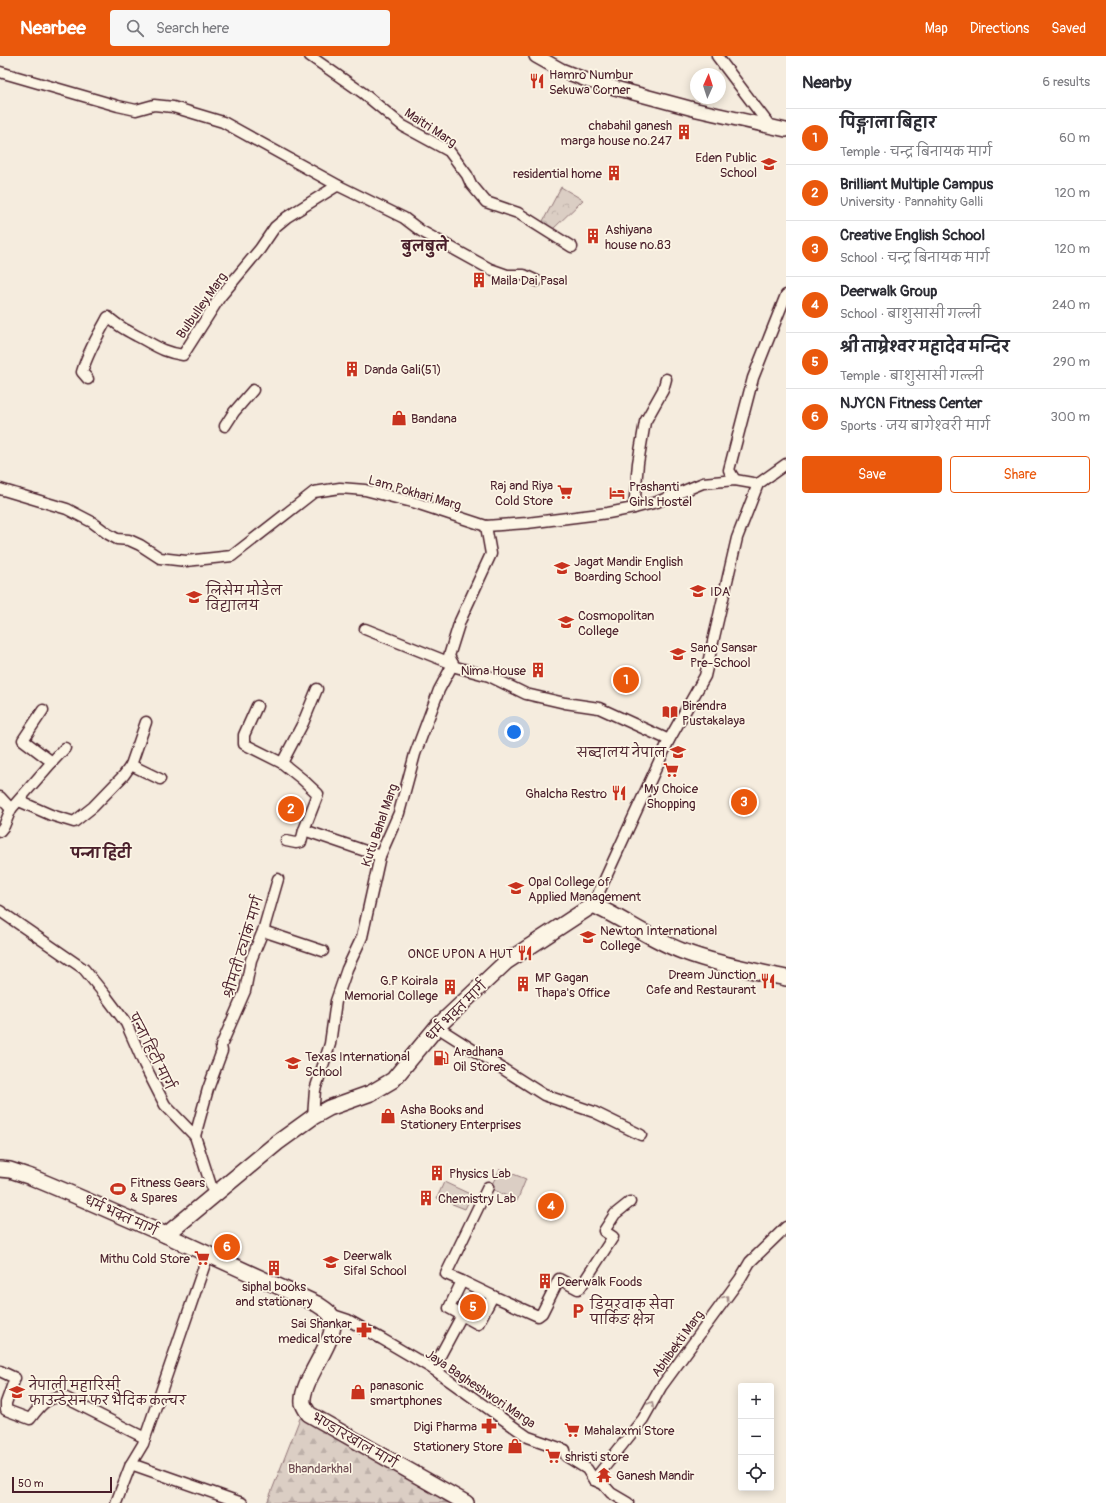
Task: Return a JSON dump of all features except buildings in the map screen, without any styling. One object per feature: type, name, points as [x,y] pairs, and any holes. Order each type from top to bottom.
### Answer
[{"type":"main road","points":[[593,906],[614,915],[647,936],[682,951],[718,962],[786,978]]},
{"type":"main road","name":"धर्म भक्त मार्ग","points":[[0,1169],[10,1170],[31,1177],[166,1235],[277,1143],[313,1117],[329,1108],[371,1093],[393,1080],[437,1027],[506,962],[593,906]]},
{"type":"main road","points":[[166,1235],[317,1304],[332,1318]]},
{"type":"main road","name":"भण्डारखाल मार्ग","points":[[332,1318],[331,1337],[309,1379],[303,1396],[303,1405],[309,1414],[466,1503]]},
{"type":"street","name":"Maitri Marg","points":[[310,56],[363,93],[403,126],[449,151],[467,175],[471,184],[486,202],[518,213],[572,246]]},
{"type":"street","points":[[536,56],[561,70],[589,81],[697,110],[786,130]]},
{"type":"street","points":[[717,56],[770,126]]},
{"type":"street","points":[[0,72],[118,106],[136,110],[154,105],[173,107],[223,122],[339,186],[404,218],[421,231],[490,269],[507,275],[524,275],[537,281]]},
{"type":"street","name":"Bulbulley Marg","points":[[88,379],[82,372],[84,365],[87,356],[108,318],[121,329],[138,336],[154,346],[171,353],[183,354],[220,297],[260,249],[275,227],[287,217],[339,186]]},
{"type":"street","points":[[735,480],[730,470],[747,399],[753,378],[786,295]]},
{"type":"street","points":[[634,508],[638,463],[645,422],[663,390],[666,379]]},
{"type":"street","points":[[225,426],[234,412],[253,390]]},
{"type":"street","points":[[593,906],[669,740],[705,676],[737,538],[758,484],[786,464]]},
{"type":"street","name":"Lam Pokhari Marg","points":[[0,489],[67,510],[92,522],[117,539],[129,540],[160,558],[186,561],[232,556],[314,492],[340,488],[365,490],[486,526],[608,513],[634,508],[657,502],[703,483],[735,480],[758,484]]},
{"type":"street","points":[[453,665],[449,656],[460,621],[491,554],[486,526]]},
{"type":"street","points":[[365,629],[453,665],[490,676],[526,694],[565,703],[599,708],[669,740]]},
{"type":"street","name":"Kutu Bahal Marg","points":[[313,1117],[315,1090],[330,1044],[336,1001],[347,969],[362,937],[380,856],[400,813],[415,754],[439,690],[453,665]]},
{"type":"street","points":[[282,763],[303,723],[317,689]]},
{"type":"street","points":[[257,706],[244,735],[244,744],[282,763],[318,794],[301,842],[286,842]]},
{"type":"street","points":[[43,710],[23,740],[52,762]]},
{"type":"street","points":[[19,800],[51,815],[74,822],[90,804],[124,775],[131,765],[146,722]]},
{"type":"street","points":[[0,831],[12,809],[19,800],[65,748]]},
{"type":"street","points":[[131,765],[160,779]]},
{"type":"street","points":[[0,797],[12,809]]},
{"type":"street","points":[[304,830],[380,856]]},
{"type":"street","name":"श्रीमती ट्यांक मार्ग","points":[[195,1136],[208,1089],[222,1051],[221,1046],[246,991],[251,960],[263,931],[278,879]]},
{"type":"street","name":"पन्ना हिटी मार्ग","points":[[0,911],[84,969],[126,1023],[144,1064],[165,1105],[195,1136],[214,1195]]},
{"type":"street","points":[[263,931],[324,951]]},
{"type":"street","points":[[437,1027],[544,1095],[587,1109],[641,1135]]},
{"type":"street","points":[[488,1187],[446,1274],[538,1316],[542,1313],[559,1279],[578,1289],[580,1288],[613,1238],[604,1231],[615,1214],[630,1202]]},
{"type":"street","name":"Abhibekti Marg","points":[[594,1480],[643,1420],[661,1387],[740,1279],[750,1262],[786,1227]]},
{"type":"street","points":[[116,1503],[131,1464],[143,1444],[208,1255]]},
{"type":"street","points":[[462,1281],[449,1308],[478,1324],[493,1296]]},
{"type":"street","points":[[433,1369],[462,1315]]},
{"type":"street","name":"Jaya Bagheshwori Marga","points":[[332,1318],[348,1320],[433,1369],[528,1437],[565,1450],[566,1456],[587,1469],[594,1480],[603,1484],[611,1493],[628,1503]]},
{"type":"street","points":[[0,1370],[15,1378],[6,1403],[6,1410],[30,1418],[40,1405],[55,1397],[64,1397],[145,1438]]},
{"type":"street","points":[[131,1464],[242,1503]]},
{"type":"green space","points":[[561,187],[583,200],[552,230],[542,223]]},
{"type":"green space","points":[[500,1169],[526,1179],[517,1201],[490,1188]]},
{"type":"green space","points":[[444,1182],[472,1195],[465,1209],[437,1198]]},
{"type":"green space","name":"Bhandarkhal","points":[[300,1418],[369,1453],[452,1503],[267,1503]]},
{"type":"place","name":"Hamro Numbur Sekuwa Corner","points":[[537,81]]},
{"type":"place","name":"chabahil ganesh marga house no.247","points":[[684,132]]},
{"type":"place","name":"Eden Public School","points":[[769,164]]},
{"type":"place","name":"residential home","points":[[614,173]]},
{"type":"place","name":"Ashiyana house no.83","points":[[593,236]]},
{"type":"place","name":"Maila Dai Pasal","points":[[479,280]]},
{"type":"place","name":"Danda Gali(51)","points":[[352,369]]},
{"type":"place","name":"Bandana","points":[[399,418]]},
{"type":"place","name":"Raj and Riya Cold Store","points":[[565,492]]},
{"type":"place","name":"Prashanti Girls Hostel","points":[[617,493]]},
{"type":"place","name":"Jagat Mandir English Boarding School","points":[[562,568]]},
{"type":"place","name":"IDA","points":[[698,591]]},
{"type":"place","name":"लिसेम मोडेल विद्यालय","points":[[194,597]]},
{"type":"place","name":"Cosmopolitan College","points":[[566,622]]},
{"type":"place","name":"Sano Sansar Pre-School","points":[[678,654]]},
{"type":"place","name":"Nima House","points":[[538,670]]},
{"type":"place","name":"पिङ्गाला बिहार","points":[[626,680]]},
{"type":"place","name":"Birendra Pustakalaya","points":[[670,712]]},
{"type":"place","name":"सब्दालय नेपाल","points":[[678,752]]},
{"type":"place","name":"My Choice Shopping","points":[[671,770]]},
{"type":"place","name":"Ghalcha Restro","points":[[619,793]]},
{"type":"place","name":"Creative English School","points":[[744,802]]},
{"type":"place","name":"Brilliant Multiple Campus","points":[[291,809]]},
{"type":"place","name":"Opal College of Applied Management","points":[[516,888]]},
{"type":"place","name":"Newton International College","points":[[588,937]]},
{"type":"place","name":"ONCE UPON A HUT","points":[[525,953]]},
{"type":"place","name":"Dream Junction Cafe and Restaurant","points":[[768,981]]},
{"type":"place","name":"MP Gagan Thapa's Office","points":[[523,984]]},
{"type":"place","name":"G.P Koirala Memorial College","points":[[450,987]]},
{"type":"place","name":"Aradhana Oil Stores","points":[[441,1058]]},
{"type":"place","name":"Texas International School","points":[[293,1063]]},
{"type":"place","name":"Asha Books and Stationery Enterprises","points":[[388,1116]]},
{"type":"place","name":"Physics Lab","points":[[437,1173]]},
{"type":"place","name":"Fitness Gears & Spares","points":[[118,1189]]},
{"type":"place","name":"Chemistry Lab","points":[[426,1198]]},
{"type":"place","name":"Deerwalk Group","points":[[551,1206]]},
{"type":"place","name":"NJYCN Fitness Center","points":[[227,1247]]},
{"type":"place","name":"Mithu Cold Store","points":[[202,1258]]},
{"type":"place","name":"Deerwalk Sifal School","points":[[331,1262]]},
{"type":"place","name":"siphal books and stationary","points":[[274,1268]]},
{"type":"place","name":"Deerwalk Foods","points":[[545,1281]]},
{"type":"place","name":"श्री ताम्रेश्वर महादेव मन्दिर","points":[[473,1307]]},
{"type":"place","name":"डियरवाक सेवा पार्किङ क्षेत्र","points":[[578,1311]]},
{"type":"place","name":"Sai Shankar medical store","points":[[364,1330]]},
{"type":"place","name":"नेपाली महारिसी फाउन्डेसन फर भैदिक कल्चर","points":[[17,1392]]},
{"type":"place","name":"panasonic smartphones","points":[[358,1392]]},
{"type":"place","name":"Digi Pharma","points":[[489,1426]]},
{"type":"place","name":"Mahalaxmi Store","points":[[572,1430]]},
{"type":"place","name":"Stationery Store","points":[[515,1446]]},
{"type":"place","name":"shristi store","points":[[553,1456]]},
{"type":"place","name":"Ganesh Mandir","points":[[604,1475]]},
{"type":"district","name":"बुलबुले","points":[[425,246]]},
{"type":"district","name":"पन्ना हिटी","points":[[101,853]]}]
